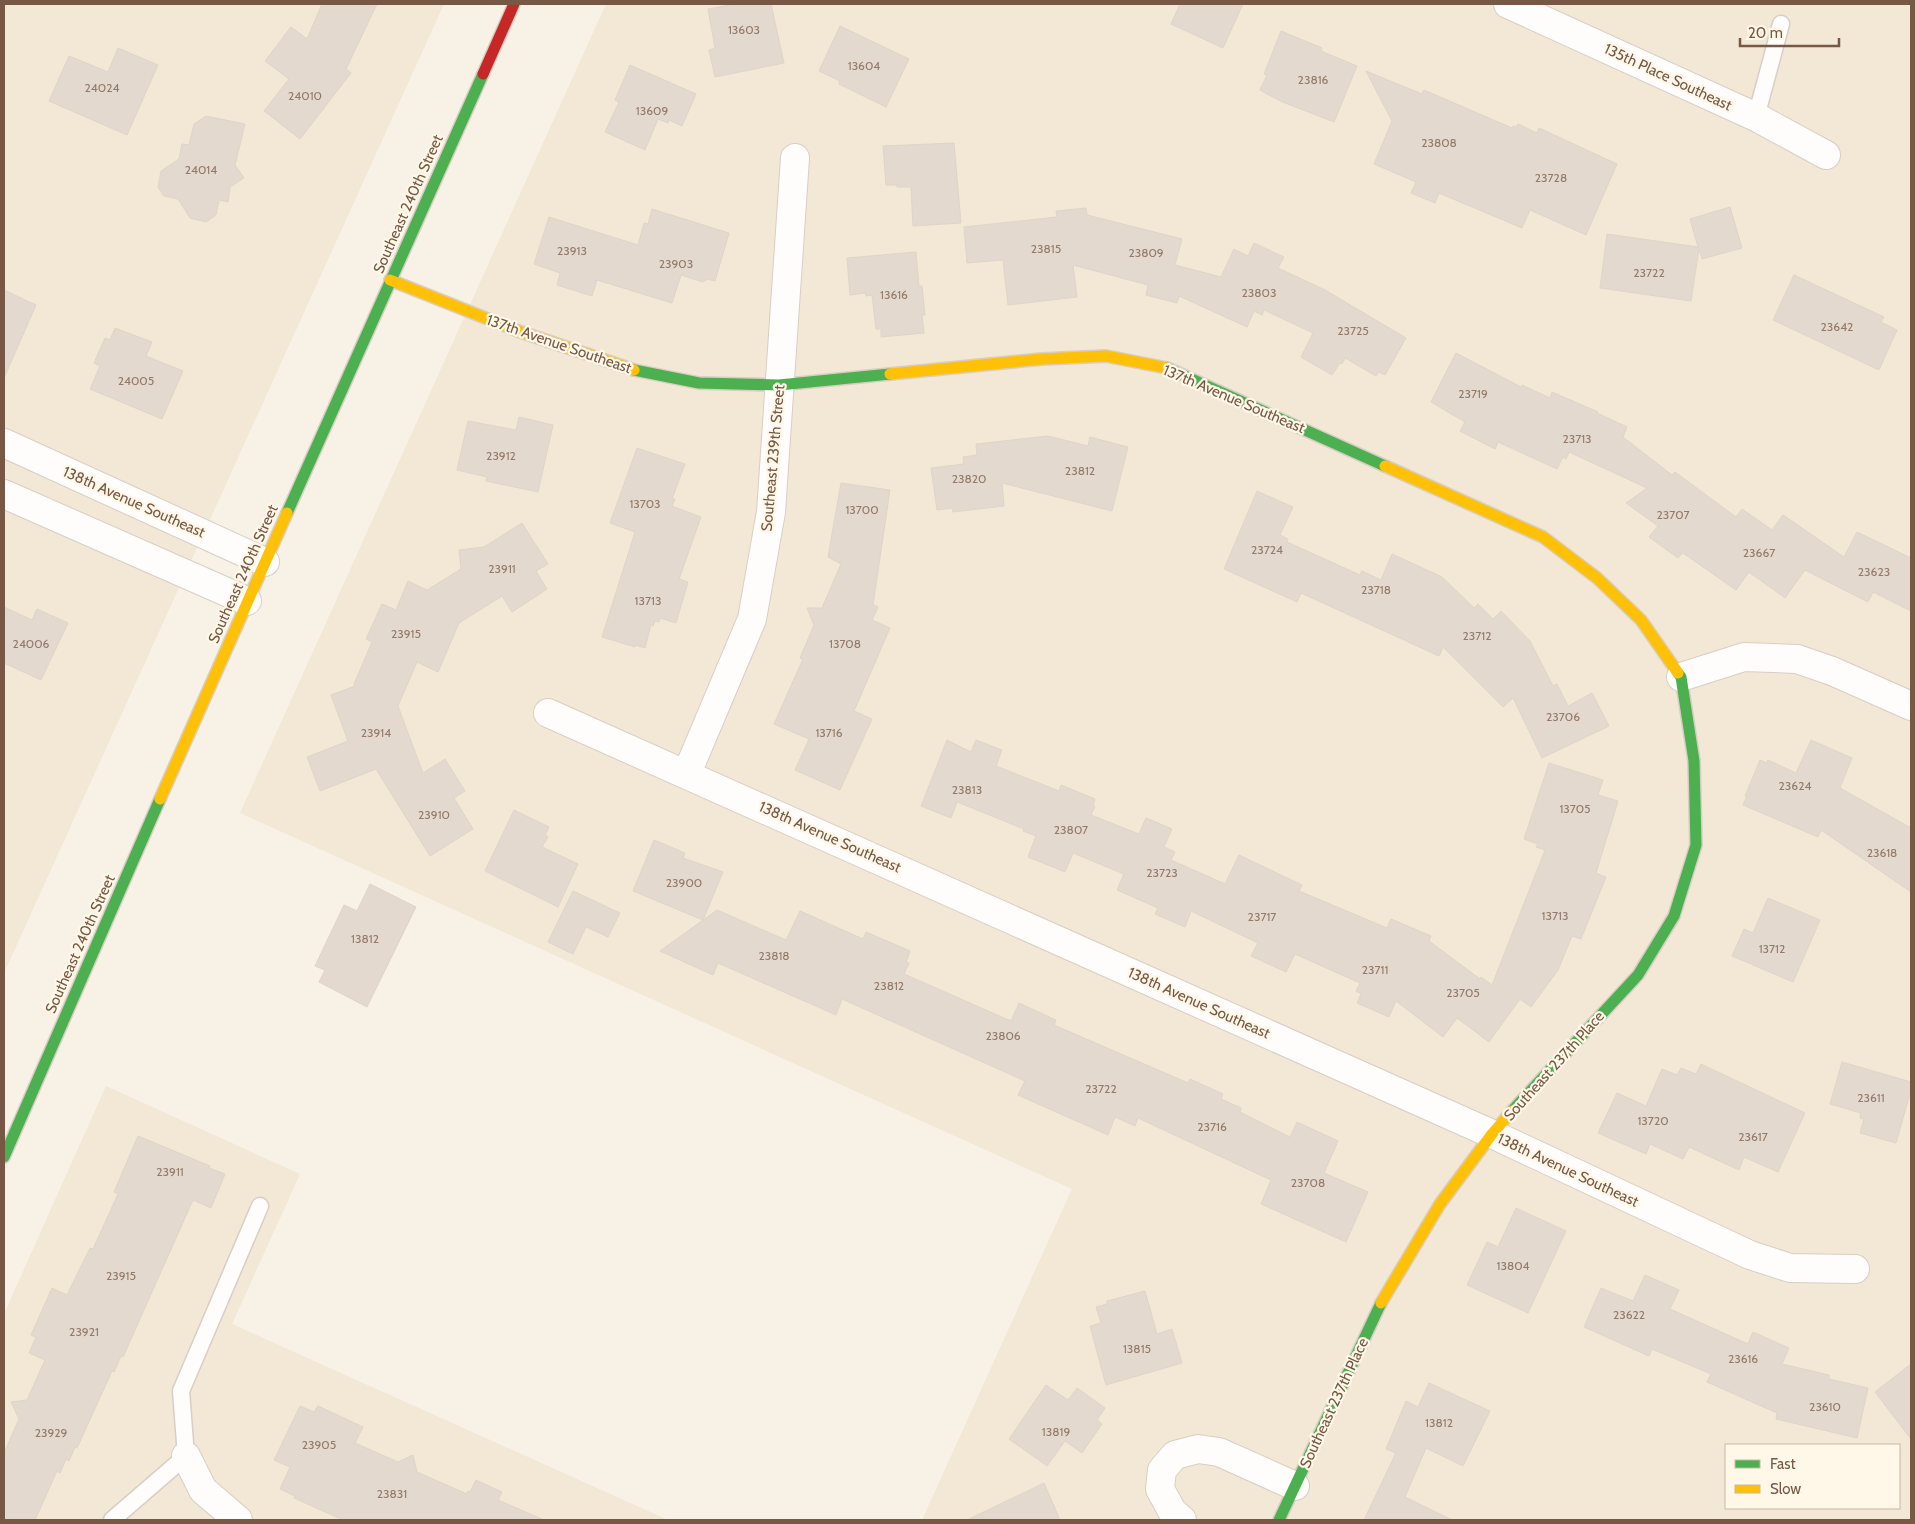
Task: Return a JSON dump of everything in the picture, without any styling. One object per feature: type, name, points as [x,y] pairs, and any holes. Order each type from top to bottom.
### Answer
[{"type":"street","name":"Southeast 240th Street","points":[[4,1157],[247,601],[514,4]]},
{"type":"street","name":"135th Place Southeast","points":[[1508,4],[1756,117],[1826,155]]},
{"type":"street","name":"Southeast 239th Street","points":[[687,773],[752,618],[772,512],[795,158]]},
{"type":"street","name":"137th Avenue Southeast","points":[[390,280],[518,331],[624,368],[699,383],[779,385],[1060,358],[1106,356],[1170,369],[1543,537],[1597,578],[1641,620],[1681,677]]},
{"type":"street","name":"138th Avenue Southeast","points":[[4,443],[265,562]]},
{"type":"street","points":[[4,494],[247,601]]},
{"type":"street","points":[[1681,677],[1744,657],[1798,659],[1832,671],[1911,706]]},
{"type":"street","name":"Southeast 237th Place","points":[[1279,1520],[1379,1306],[1440,1204],[1492,1134],[1638,975],[1674,916],[1696,845],[1694,761],[1681,677]]},
{"type":"street","name":"138th Avenue Southeast","points":[[548,713],[687,773],[1492,1134],[1750,1255],[1790,1268],[1855,1270]]},
{"type":"street","name":"Southeast 237th Place","points":[[1182,1520],[1172,1511],[1160,1490],[1162,1470],[1175,1455],[1198,1449],[1219,1452],[1295,1486]]},
{"type":"street","points":[[186,1456],[203,1490],[238,1520]]},
{"type":"lane","points":[[1756,117],[1781,24]]},
{"type":"lane","points":[[112,1520],[186,1456],[181,1391],[260,1206]]},
{"type":"shaded area","points":[[4,4],[444,4],[4,973]]},
{"type":"shaded area","points":[[606,4],[1911,4],[1911,1520],[922,1520],[1072,1189],[240,813]]},
{"type":"shaded area","points":[[106,1086],[300,1174],[232,1324],[668,1520],[4,1520],[4,1314]]},
{"type":"building","points":[[322,4],[377,4],[346,69],[351,73],[300,139],[264,111],[289,79],[265,61],[291,27],[307,39]]},
{"type":"building","points":[[736,4],[771,4],[784,63],[715,77],[709,50],[715,48],[708,9]]},
{"type":"building","points":[[1180,4],[1243,4],[1223,48],[1171,24]]},
{"type":"building","points":[[840,26],[909,59],[886,107],[839,84],[840,81],[819,71]]},
{"type":"building","points":[[1281,31],[1322,48],[1321,51],[1357,66],[1334,122],[1280,101],[1260,90],[1267,75],[1264,74]]},
{"type":"building","points":[[118,48],[158,65],[127,135],[49,101],[69,56],[108,72]]},
{"type":"building","points":[[630,65],[696,94],[682,126],[669,120],[668,123],[658,119],[645,150],[605,132],[619,102],[615,100]]},
{"type":"building","points":[[1366,71],[1422,94],[1424,90],[1512,128],[1518,124],[1537,133],[1539,128],[1617,164],[1586,235],[1530,210],[1522,228],[1439,193],[1435,203],[1411,193],[1416,182],[1374,164],[1392,121]]},
{"type":"building","points":[[206,116],[245,124],[235,165],[244,178],[230,187],[228,202],[219,200],[216,215],[206,222],[190,218],[178,199],[164,196],[158,187],[161,171],[179,159],[182,144],[189,145],[194,124]]},
{"type":"building","points":[[954,143],[961,223],[913,226],[911,187],[886,185],[883,146]]},
{"type":"building","points":[[1730,207],[1742,248],[1702,259],[1699,249],[1691,301],[1600,288],[1607,234],[1698,247],[1690,219]]},
{"type":"building","points":[[1086,208],[1087,215],[1182,239],[1175,265],[1221,277],[1234,249],[1248,256],[1254,243],[1284,257],[1278,268],[1325,290],[1406,338],[1385,375],[1379,372],[1376,376],[1345,358],[1332,375],[1301,357],[1313,333],[1264,310],[1262,315],[1254,311],[1247,327],[1179,296],[1177,303],[1146,295],[1148,285],[1073,265],[1077,297],[1008,305],[1003,260],[967,263],[964,227],[1057,217],[1056,211]]},
{"type":"building","points":[[652,209],[729,233],[715,281],[707,279],[703,282],[681,275],[672,303],[597,280],[592,296],[557,285],[560,273],[534,264],[549,217],[638,245],[644,223],[648,224]]},
{"type":"building","points":[[916,252],[919,286],[922,286],[925,315],[922,315],[924,333],[881,337],[881,329],[876,329],[872,295],[866,296],[865,293],[850,295],[847,258]]},
{"type":"building","points":[[1794,275],[1884,317],[1881,322],[1897,330],[1879,370],[1773,320]]},
{"type":"building","points":[[4,290],[36,305],[4,378]]},
{"type":"building","points":[[115,328],[152,342],[146,356],[183,371],[162,419],[90,389],[100,366],[94,363],[105,338],[110,340]]},
{"type":"building","points":[[1456,353],[1521,387],[1522,385],[1550,398],[1552,392],[1627,427],[1623,437],[1672,475],[1675,472],[1736,517],[1742,509],[1772,530],[1783,515],[1844,557],[1857,532],[1911,558],[1911,611],[1873,592],[1868,602],[1805,570],[1785,598],[1749,572],[1736,590],[1683,553],[1678,558],[1649,537],[1658,526],[1626,503],[1647,488],[1569,452],[1566,459],[1563,457],[1557,469],[1498,442],[1495,449],[1460,431],[1465,422],[1431,402]]},
{"type":"building","points":[[519,417],[553,425],[538,492],[486,481],[487,477],[457,470],[468,421],[516,430]]},
{"type":"building","points":[[1048,436],[1088,446],[1090,437],[1128,447],[1112,511],[1002,483],[1004,506],[953,512],[952,508],[937,510],[931,468],[964,464],[963,457],[977,455],[976,444]]},
{"type":"building","points":[[637,448],[685,464],[672,499],[675,499],[672,506],[701,517],[679,579],[688,582],[676,623],[660,618],[659,622],[655,621],[653,626],[651,625],[645,648],[635,645],[635,647],[602,637],[635,532],[610,523]]},
{"type":"building","points":[[841,483],[890,490],[873,605],[878,607],[872,620],[890,628],[854,711],[872,719],[840,790],[795,770],[809,739],[774,724],[803,659],[800,658],[814,625],[807,608],[822,608],[841,564],[828,557]]},
{"type":"building","points":[[1257,491],[1293,507],[1280,535],[1288,539],[1287,542],[1360,575],[1362,571],[1381,580],[1392,554],[1442,577],[1474,608],[1478,604],[1493,619],[1501,611],[1530,641],[1553,686],[1557,684],[1568,706],[1592,693],[1609,726],[1542,758],[1513,698],[1503,707],[1443,647],[1439,656],[1301,593],[1297,602],[1224,569]]},
{"type":"building","points":[[522,523],[548,564],[536,571],[547,589],[512,612],[502,596],[459,623],[438,672],[417,662],[398,706],[423,773],[445,759],[465,791],[454,798],[473,829],[430,856],[376,769],[320,791],[307,757],[348,741],[331,695],[355,686],[354,684],[372,642],[366,639],[382,604],[396,610],[408,581],[427,590],[461,569],[459,550],[484,547]]},
{"type":"building","points":[[4,607],[32,620],[37,609],[68,623],[41,680],[4,663]]},
{"type":"building","points":[[947,740],[971,752],[976,740],[1002,750],[996,766],[1059,791],[1061,785],[1095,799],[1093,806],[1095,806],[1091,815],[1139,834],[1146,818],[1172,829],[1164,847],[1175,852],[1171,860],[1225,884],[1239,855],[1302,885],[1299,891],[1387,928],[1391,919],[1431,936],[1429,941],[1480,979],[1481,977],[1492,985],[1545,850],[1536,847],[1538,844],[1524,839],[1549,763],[1603,780],[1598,795],[1618,801],[1596,873],[1606,877],[1581,939],[1572,936],[1558,970],[1531,1007],[1520,999],[1489,1042],[1457,1018],[1443,1037],[1396,1001],[1389,1017],[1357,1003],[1361,994],[1356,991],[1360,983],[1295,954],[1286,972],[1251,956],[1258,943],[1191,911],[1185,927],[1155,914],[1158,908],[1117,890],[1124,874],[1073,853],[1065,872],[1028,857],[1036,836],[1023,831],[1024,829],[957,802],[951,818],[921,806]]},
{"type":"building","points":[[1811,740],[1852,758],[1840,788],[1911,828],[1911,892],[1821,830],[1818,837],[1743,805],[1760,760],[1767,763],[1768,760],[1796,773]]},
{"type":"building","points":[[514,810],[549,827],[545,835],[548,837],[542,847],[578,864],[558,907],[485,871]]},
{"type":"building","points":[[654,840],[685,853],[683,858],[723,872],[703,920],[633,891]]},
{"type":"building","points":[[370,884],[416,907],[367,1007],[319,982],[325,970],[315,966],[344,905],[357,911]]},
{"type":"building","points":[[573,891],[620,913],[608,937],[586,927],[573,954],[548,942]]},
{"type":"building","points":[[1768,898],[1820,920],[1793,982],[1732,956],[1744,929],[1753,933]]},
{"type":"building","points":[[717,910],[786,940],[800,911],[863,939],[866,932],[910,951],[906,962],[909,963],[904,974],[1011,1021],[1019,1003],[1056,1020],[1054,1025],[1188,1083],[1190,1079],[1223,1094],[1221,1099],[1241,1108],[1240,1112],[1290,1137],[1297,1122],[1338,1141],[1324,1173],[1368,1192],[1346,1242],[1261,1204],[1271,1180],[1138,1118],[1135,1126],[1115,1117],[1108,1135],[1018,1095],[1025,1081],[842,999],[836,1015],[718,963],[713,975],[660,951]]},
{"type":"building","points":[[1842,1062],[1911,1082],[1911,1090],[1896,1143],[1860,1133],[1864,1119],[1860,1118],[1861,1113],[1830,1104]]},
{"type":"building","points":[[1701,1064],[1805,1113],[1778,1172],[1744,1157],[1739,1170],[1689,1147],[1683,1159],[1650,1144],[1646,1154],[1598,1133],[1617,1093],[1646,1106],[1662,1069],[1677,1075],[1681,1068],[1696,1074]]},
{"type":"building","points":[[138,1136],[225,1174],[211,1208],[193,1200],[123,1357],[121,1356],[114,1372],[112,1371],[77,1448],[75,1447],[69,1461],[66,1459],[60,1473],[57,1471],[35,1520],[4,1520],[4,1453],[19,1419],[11,1402],[27,1400],[45,1360],[29,1353],[36,1337],[31,1335],[52,1288],[67,1295],[90,1248],[93,1249],[118,1194],[114,1192]]},
{"type":"building","points":[[1516,1208],[1566,1231],[1528,1313],[1467,1285],[1487,1242],[1498,1247]]},
{"type":"building","points":[[1645,1275],[1679,1290],[1670,1309],[1748,1344],[1753,1332],[1789,1348],[1782,1364],[1829,1375],[1829,1379],[1868,1388],[1857,1438],[1776,1419],[1777,1413],[1707,1382],[1711,1374],[1652,1349],[1649,1356],[1584,1327],[1601,1288],[1633,1301]]},
{"type":"building","points":[[1145,1291],[1157,1334],[1172,1329],[1182,1363],[1106,1385],[1090,1326],[1101,1323],[1096,1307],[1107,1304],[1107,1301]]},
{"type":"building","points":[[1911,1364],[1911,1439],[1875,1392]]},
{"type":"building","points":[[1429,1383],[1490,1411],[1463,1466],[1426,1448],[1405,1497],[1452,1520],[1364,1520],[1396,1453],[1386,1449],[1406,1401],[1418,1407]]},
{"type":"building","points":[[1046,1385],[1068,1400],[1077,1388],[1105,1408],[1097,1420],[1102,1424],[1082,1453],[1065,1441],[1047,1466],[1009,1439]]},
{"type":"building","points":[[300,1406],[314,1412],[318,1406],[363,1427],[355,1443],[398,1462],[413,1455],[417,1472],[467,1494],[476,1480],[502,1492],[498,1500],[544,1520],[343,1520],[294,1498],[295,1496],[280,1489],[290,1467],[274,1460]]},
{"type":"building","points":[[1044,1483],[1060,1520],[967,1520]]},
{"type":"traffic: fast","points":[[287,513],[483,74]]},
{"type":"traffic: fast","points":[[1167,368],[1385,466]]},
{"type":"traffic: fast","points":[[634,370],[699,383],[779,385],[890,374]]},
{"type":"traffic: fast","points":[[1512,1111],[1638,975],[1674,916],[1696,845],[1694,761],[1681,677],[1678,673]]},
{"type":"traffic: fast","points":[[4,1157],[160,799]]},
{"type":"traffic: fast","points":[[1279,1520],[1381,1303]]},
{"type":"traffic: slow","points":[[390,280],[518,331],[634,370]]},
{"type":"traffic: slow","points":[[890,374],[1042,359],[1106,356],[1167,368]]},
{"type":"traffic: slow","points":[[1385,466],[1543,537],[1597,578],[1641,620],[1678,673]]},
{"type":"traffic: slow","points":[[160,799],[287,513]]},
{"type":"traffic: slow","points":[[1381,1303],[1440,1204],[1492,1134],[1512,1111]]},
{"type":"traffic: jam","points":[[483,74],[514,4]]}]
